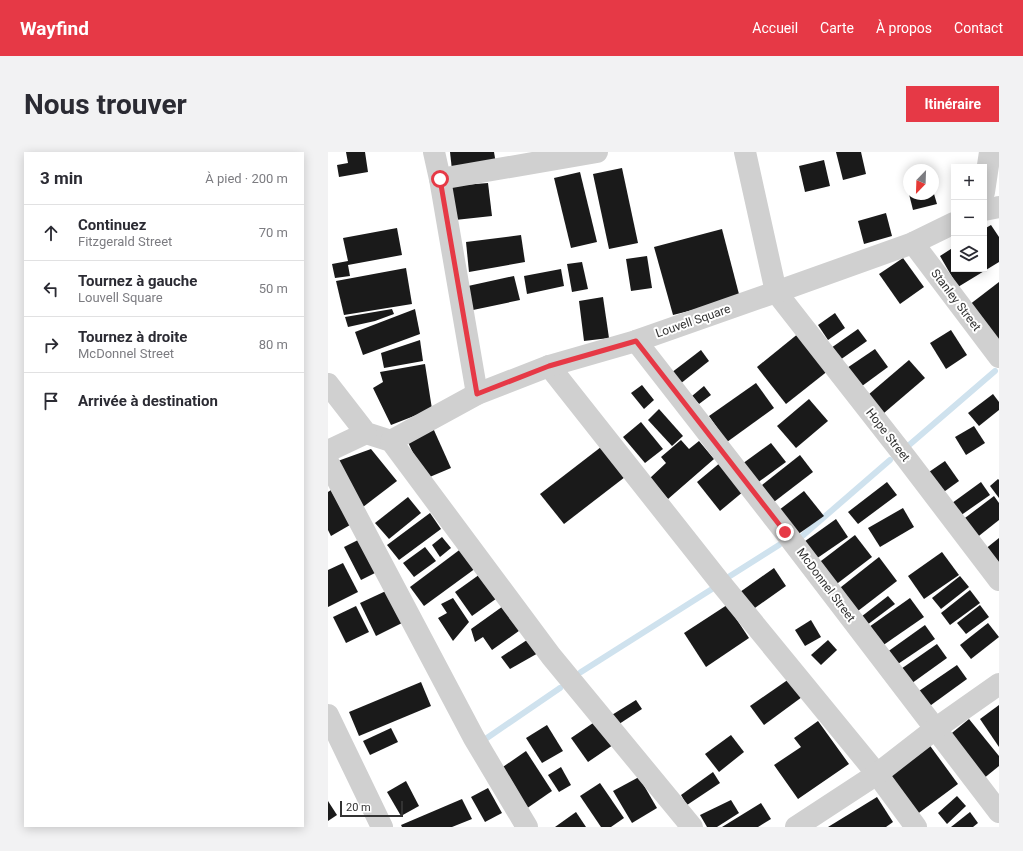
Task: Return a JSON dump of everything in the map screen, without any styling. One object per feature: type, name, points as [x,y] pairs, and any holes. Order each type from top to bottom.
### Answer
[{"type":"street","points":[[434,152],[477,394]]},
{"type":"street","points":[[440,179],[597,152]]},
{"type":"street","points":[[745,152],[776,292]]},
{"type":"street","points":[[987,172],[990,152]]},
{"type":"street","points":[[987,209],[999,207]]},
{"type":"street","name":"Louvell Square","points":[[391,441],[477,394],[549,366],[636,341],[776,292],[913,243],[951,224]]},
{"type":"street","name":"Stanley Street","points":[[913,243],[999,357]]},
{"type":"street","name":"Hope Street","points":[[776,292],[999,580]]},
{"type":"street","name":"McDonnel Street","points":[[636,341],[999,812]]},
{"type":"street","points":[[549,366],[719,581],[877,774],[916,827]]},
{"type":"street","points":[[328,384],[366,432],[391,441],[551,656],[692,827]]},
{"type":"street","points":[[328,450],[366,432]]},
{"type":"street","points":[[328,462],[474,738],[527,827]]},
{"type":"street","points":[[804,825],[877,774],[999,684]]},
{"type":"street","points":[[328,715],[382,827]]},
{"type":"building","points":[[346,152],[365,152],[368,172],[339,177],[337,165],[348,163]]},
{"type":"building","points":[[450,152],[494,152],[496,164],[452,170]]},
{"type":"building","points":[[836,152],[861,152],[866,174],[843,180]]},
{"type":"building","points":[[824,160],[830,186],[805,192],[799,166]]},
{"type":"building","points":[[622,168],[638,243],[609,249],[593,174]]},
{"type":"building","points":[[580,172],[597,242],[571,248],[554,178]]},
{"type":"building","points":[[488,183],[492,216],[455,220],[451,186]]},
{"type":"building","points":[[910,200],[936,200],[937,204],[913,210]]},
{"type":"building","points":[[886,213],[892,236],[864,244],[858,221]]},
{"type":"building","points":[[991,225],[999,237],[999,262],[987,269],[987,236],[987,227]]},
{"type":"building","points":[[397,228],[402,255],[348,265],[350,276],[335,278],[332,264],[348,261],[343,238]]},
{"type":"building","points":[[722,229],[740,298],[673,315],[654,247]]},
{"type":"building","points":[[521,235],[525,262],[469,272],[466,242]]},
{"type":"building","points":[[951,249],[951,272],[983,272],[958,287],[940,256]]},
{"type":"building","points":[[647,256],[652,288],[631,291],[626,259]]},
{"type":"building","points":[[903,258],[924,287],[900,304],[879,274]]},
{"type":"building","points":[[582,262],[588,289],[572,292],[567,264]]},
{"type":"building","points":[[406,268],[412,304],[344,315],[336,281]]},
{"type":"building","points":[[561,269],[564,286],[527,294],[524,276]]},
{"type":"building","points":[[514,276],[520,300],[473,310],[468,286]]},
{"type":"building","points":[[999,282],[999,344],[969,305]]},
{"type":"building","points":[[603,297],[609,338],[584,341],[579,301]]},
{"type":"building","points":[[392,309],[394,314],[375,321],[348,327],[345,317]]},
{"type":"building","points":[[415,309],[420,334],[363,355],[355,332]]},
{"type":"building","points":[[835,313],[845,328],[828,340],[818,325]]},
{"type":"building","points":[[858,329],[867,341],[840,360],[831,348]]},
{"type":"building","points":[[951,330],[967,355],[946,369],[930,343]]},
{"type":"building","points":[[799,333],[829,370],[786,404],[757,367]]},
{"type":"building","points":[[420,340],[423,361],[384,368],[381,353]]},
{"type":"building","points":[[875,349],[888,367],[858,389],[844,370]]},
{"type":"building","points":[[701,350],[709,361],[680,384],[671,373]]},
{"type":"building","points":[[909,360],[925,378],[884,413],[868,395]]},
{"type":"building","points":[[425,364],[432,409],[391,425],[373,388],[383,382],[380,372]]},
{"type":"building","points":[[756,383],[774,408],[727,442],[709,416]]},
{"type":"building","points":[[642,385],[654,400],[644,409],[631,393]]},
{"type":"building","points":[[704,386],[711,395],[699,404],[692,396]]},
{"type":"building","points":[[993,394],[999,402],[999,410],[979,426],[968,413]]},
{"type":"building","points":[[809,399],[828,421],[796,448],[777,426]]},
{"type":"building","points":[[659,409],[683,436],[672,446],[648,420]]},
{"type":"building","points":[[641,422],[663,449],[645,463],[623,437]]},
{"type":"building","points":[[974,426],[985,443],[966,455],[955,437]]},
{"type":"building","points":[[433,428],[451,468],[425,479],[407,440]]},
{"type":"building","points":[[681,440],[689,449],[699,441],[714,459],[668,499],[650,478],[666,463],[661,457]]},
{"type":"building","points":[[771,443],[786,462],[757,483],[742,464]]},
{"type":"building","points":[[601,447],[625,477],[564,524],[540,494]]},
{"type":"building","points":[[371,449],[397,481],[363,507],[335,462]]},
{"type":"building","points":[[800,455],[813,472],[770,505],[757,489]]},
{"type":"building","points":[[945,461],[959,481],[941,494],[926,474]]},
{"type":"building","points":[[721,462],[744,491],[720,511],[697,482]]},
{"type":"building","points":[[998,479],[999,480],[999,498],[990,486]]},
{"type":"building","points":[[887,482],[897,495],[858,524],[848,512]]},
{"type":"building","points":[[981,482],[990,495],[957,518],[948,506]]},
{"type":"building","points":[[331,490],[350,525],[331,536],[328,530],[328,492]]},
{"type":"building","points":[[804,491],[824,516],[797,535],[779,510]]},
{"type":"building","points":[[994,496],[999,503],[999,520],[975,539],[961,521]]},
{"type":"building","points":[[408,497],[421,513],[389,539],[375,523]]},
{"type":"building","points":[[903,508],[914,527],[880,547],[868,528]]},
{"type":"building","points":[[430,513],[441,529],[399,560],[387,545]]},
{"type":"building","points":[[836,519],[848,537],[813,561],[801,544]]},
{"type":"building","points":[[855,535],[872,557],[834,586],[817,564]]},
{"type":"building","points":[[442,537],[451,548],[440,557],[432,545]]},
{"type":"building","points":[[999,538],[999,569],[984,550]]},
{"type":"building","points":[[360,539],[377,572],[361,580],[344,547]]},
{"type":"building","points":[[425,547],[436,561],[414,577],[403,563]]},
{"type":"building","points":[[462,548],[476,568],[424,606],[410,587]]},
{"type":"building","points":[[942,552],[959,575],[924,599],[908,576]]},
{"type":"building","points":[[879,557],[897,581],[854,614],[836,591]]},
{"type":"building","points":[[343,563],[358,592],[328,607],[328,570]]},
{"type":"building","points":[[774,568],[786,586],[752,610],[740,592]]},
{"type":"building","points":[[483,572],[500,596],[472,616],[455,592]]},
{"type":"building","points":[[960,576],[969,587],[941,609],[932,598]]},
{"type":"building","points":[[388,590],[404,622],[376,636],[360,603]]},
{"type":"building","points":[[970,590],[980,603],[950,625],[941,613]]},
{"type":"building","points":[[888,596],[895,604],[863,628],[857,620]]},
{"type":"building","points":[[453,598],[469,622],[453,641],[438,618],[447,613],[441,604]]},
{"type":"building","points":[[910,598],[924,617],[882,646],[869,627]]},
{"type":"building","points":[[506,604],[523,628],[492,650],[483,637],[475,642],[471,629]]},
{"type":"building","points":[[727,605],[749,638],[706,667],[684,633]]},
{"type":"building","points":[[980,605],[989,617],[966,634],[957,623]]},
{"type":"building","points":[[356,606],[369,632],[346,643],[333,617]]},
{"type":"building","points":[[811,620],[821,637],[805,646],[795,630]]},
{"type":"building","points":[[988,623],[999,637],[971,659],[960,645]]},
{"type":"building","points":[[925,625],[935,639],[892,668],[883,655]]},
{"type":"building","points":[[530,638],[540,652],[510,669],[501,657]]},
{"type":"building","points":[[828,640],[837,650],[821,665],[811,655]]},
{"type":"building","points":[[937,644],[947,658],[908,686],[898,671]]},
{"type":"building","points":[[957,665],[967,679],[927,708],[916,693]]},
{"type":"building","points":[[789,679],[802,697],[764,725],[750,706]]},
{"type":"building","points":[[421,682],[431,706],[359,736],[349,712]]},
{"type":"building","points":[[636,700],[642,709],[613,728],[607,718]]},
{"type":"building","points":[[999,705],[999,747],[980,719]]},
{"type":"building","points":[[969,719],[999,756],[999,766],[983,779],[947,737]]},
{"type":"building","points":[[596,721],[613,745],[588,762],[571,738]]},
{"type":"building","points":[[818,721],[849,764],[798,799],[774,765],[801,747],[794,738]]},
{"type":"building","points":[[547,725],[563,751],[542,763],[526,738]]},
{"type":"building","points":[[391,728],[398,742],[370,755],[363,741]]},
{"type":"building","points":[[731,735],[744,752],[719,772],[705,754]]},
{"type":"building","points":[[928,743],[958,784],[912,818],[882,776]]},
{"type":"building","points":[[526,751],[552,791],[523,811],[497,771]]},
{"type":"building","points":[[561,767],[571,785],[559,792],[548,775]]},
{"type":"building","points":[[713,772],[720,783],[687,805],[681,795]]},
{"type":"building","points":[[639,777],[657,808],[632,823],[613,791]]},
{"type":"building","points":[[406,781],[419,806],[401,816],[387,792]]},
{"type":"building","points":[[600,783],[624,818],[611,827],[601,827],[580,796]]},
{"type":"building","points":[[488,788],[502,813],[485,822],[471,797]]},
{"type":"building","points":[[957,796],[966,806],[947,824],[938,813]]},
{"type":"building","points":[[877,797],[893,822],[886,827],[828,827]]},
{"type":"building","points":[[462,799],[472,819],[452,827],[402,827],[401,825]]},
{"type":"building","points":[[731,800],[739,813],[717,827],[707,827],[700,815]]},
{"type":"building","points":[[328,801],[337,815],[328,821]]},
{"type":"building","points":[[761,803],[771,819],[758,827],[722,827]]},
{"type":"building","points":[[576,812],[586,827],[555,827]]},
{"type":"building","points":[[970,812],[978,823],[973,827],[951,827]]},
{"type":"waterway","points":[[908,446],[995,371]]},
{"type":"waterway","points":[[800,538],[890,460]]},
{"type":"waterway","points":[[730,576],[779,545]]},
{"type":"waterway","points":[[581,672],[712,589]]},
{"type":"waterway","points":[[484,740],[560,688]]},
{"type":"route","points":[[440,179],[477,394],[549,366],[636,341],[785,532]]}]
